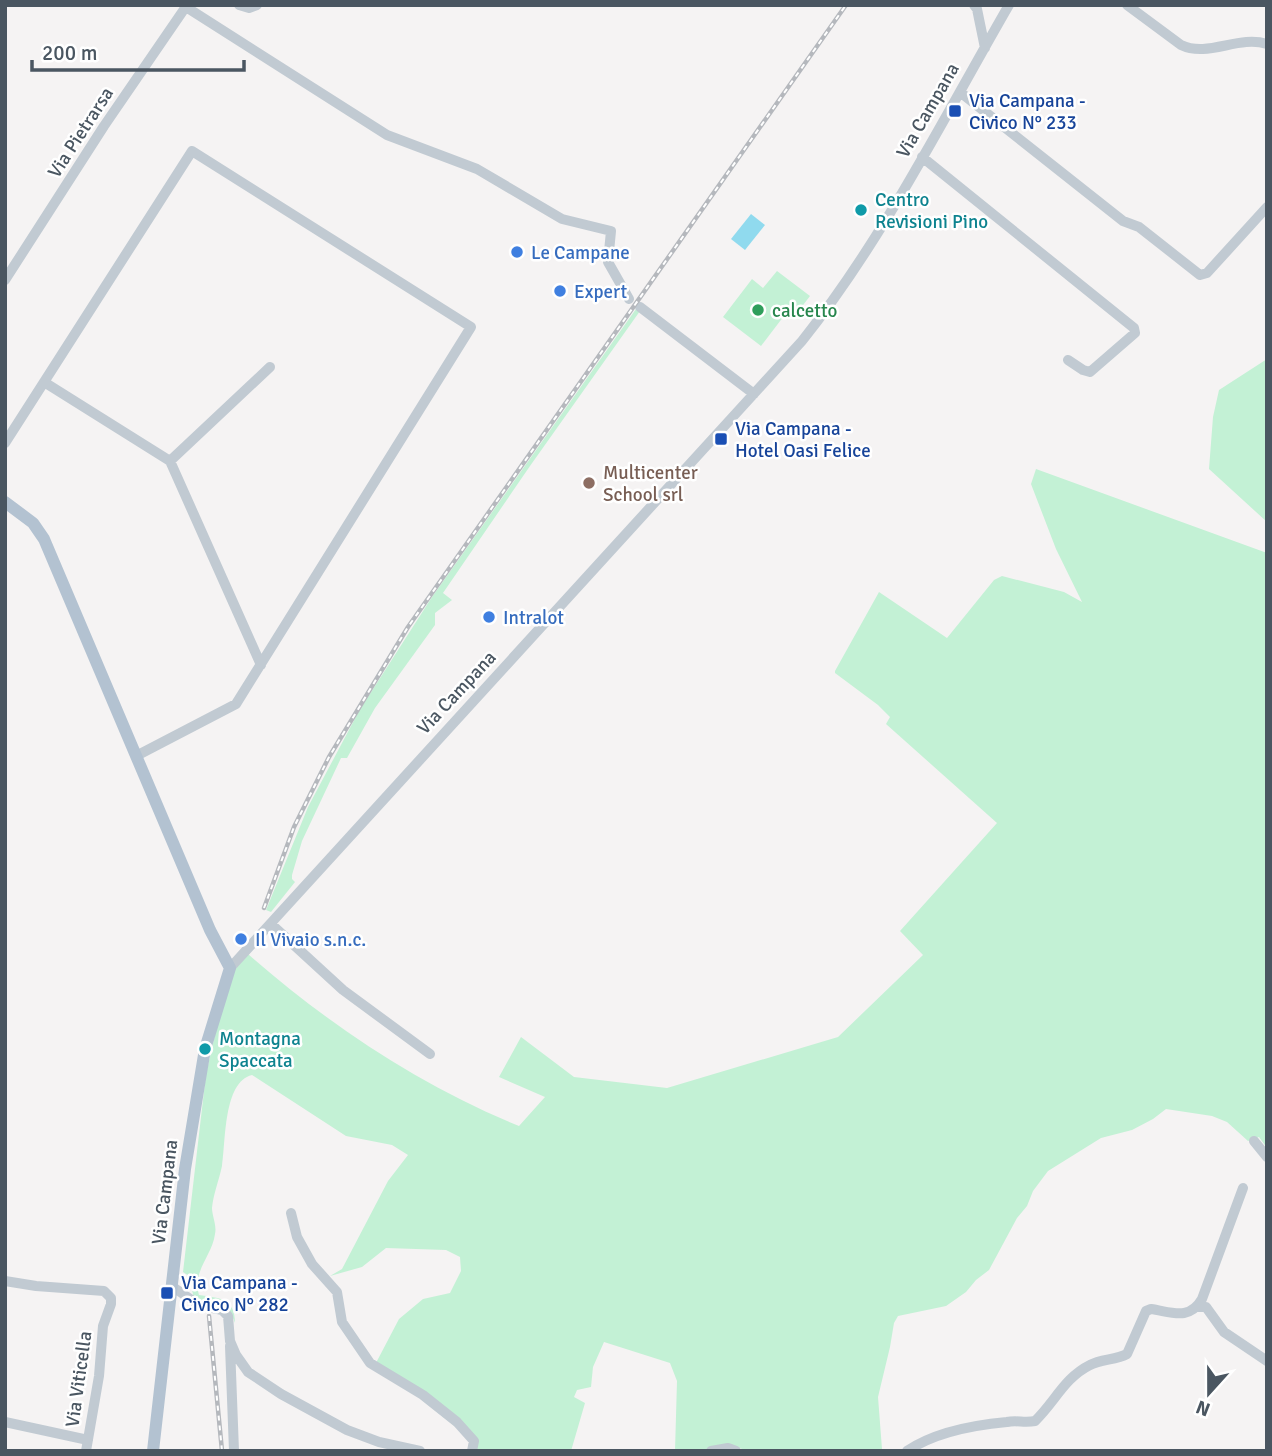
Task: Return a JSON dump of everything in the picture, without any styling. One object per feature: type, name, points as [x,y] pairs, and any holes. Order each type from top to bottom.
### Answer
[{"type":"main road","points":[[5,502],[33,523],[44,539],[210,929],[230,968]]},
{"type":"main road","name":"Via Campana","points":[[153,1451],[185,1168],[205,1049],[230,968]]},
{"type":"street","points":[[239,5],[249,8],[257,5]]},
{"type":"street","points":[[974,5],[985,48]]},
{"type":"street","name":"Via Campana","points":[[230,968],[802,341],[844,287],[1009,5]]},
{"type":"street","points":[[1127,5],[1190,50],[1244,41],[1267,44]]},
{"type":"street","points":[[187,6],[387,135],[477,169],[562,219],[611,231],[608,262],[629,299]]},
{"type":"street","name":"Via Pietrarsa","points":[[5,280],[104,126],[187,6]]},
{"type":"street","points":[[960,92],[1123,221],[1139,227],[1200,275],[1207,273],[1267,207]]},
{"type":"street","points":[[5,443],[192,151],[471,327],[236,704],[138,755]]},
{"type":"street","points":[[922,157],[1134,328],[1135,333],[1090,372],[1068,360]]},
{"type":"street","points":[[640,307],[754,394]]},
{"type":"street","points":[[170,461],[270,367]]},
{"type":"street","points":[[44,382],[170,461],[261,666]]},
{"type":"street","points":[[271,924],[343,990],[430,1054]]},
{"type":"street","points":[[1254,1141],[1267,1157]]},
{"type":"street","points":[[907,1451],[920,1443],[956,1431],[1010,1421],[1035,1421],[1061,1387],[1076,1374],[1093,1363],[1127,1354],[1146,1311],[1155,1309],[1181,1315],[1190,1314],[1198,1307],[1216,1268],[1243,1188]]},
{"type":"street","points":[[290,1213],[297,1237],[312,1264],[337,1292],[342,1322],[370,1363],[423,1395],[457,1422],[474,1441],[472,1451]]},
{"type":"street","name":"Via Viticella","points":[[5,1281],[104,1291],[111,1298],[103,1326],[99,1376],[87,1445]]},
{"type":"street","points":[[173,1287],[199,1305],[222,1310],[228,1316],[234,1451]]},
{"type":"street","points":[[1198,1307],[1206,1307],[1224,1332],[1267,1360]]},
{"type":"street","points":[[230,1341],[248,1372],[316,1415],[379,1442],[420,1451]]},
{"type":"street","points":[[5,1422],[87,1445]]},
{"type":"street","points":[[710,1451],[728,1448],[736,1451]]},
{"type":"green space","name":"calcetto","points":[[777,271],[810,296],[797,313],[790,308],[761,346],[723,317],[752,279],[763,288]]},
{"type":"green space","points":[[636,309],[640,311],[443,593],[452,600],[435,613],[435,625],[375,708],[347,758],[341,758],[302,841],[292,875],[295,882],[271,912],[266,910],[308,807],[359,711],[432,597]]},
{"type":"green space","points":[[1267,359],[1267,522],[1209,469],[1213,417],[1219,390]]},
{"type":"green space","points":[[1036,469],[1267,553],[1267,1148],[1259,1137],[1248,1141],[1227,1122],[1212,1116],[1166,1109],[1132,1130],[1101,1138],[1048,1171],[1033,1191],[989,1270],[966,1292],[946,1306],[898,1316],[894,1323],[878,1397],[882,1449],[889,1451],[747,1451],[732,1445],[675,1451],[677,1381],[670,1363],[604,1342],[593,1367],[591,1387],[577,1390],[574,1397],[585,1403],[571,1451],[475,1451],[477,1444],[377,1364],[399,1319],[423,1299],[450,1293],[461,1271],[460,1257],[446,1250],[386,1248],[362,1267],[330,1276],[342,1269],[388,1181],[408,1155],[392,1145],[346,1136],[252,1075],[243,1080],[231,1101],[222,1166],[212,1208],[215,1234],[198,1278],[199,1295],[229,1304],[235,1323],[224,1307],[194,1299],[189,1276],[183,1272],[206,1074],[223,1000],[233,970],[248,954],[310,1005],[376,1051],[446,1092],[519,1126],[545,1097],[499,1077],[521,1037],[574,1077],[667,1088],[838,1037],[923,955],[900,931],[997,823],[886,724],[890,717],[878,705],[835,671],[879,592],[947,638],[994,580],[1002,576],[1064,592],[1082,602],[1056,549],[1031,484]]},
{"type":"water","points":[[751,214],[765,225],[745,250],[731,239]]},
{"type":"railway","points":[[264,908],[294,827],[329,757],[408,627],[846,5]]},
{"type":"railway","points":[[209,1316],[222,1451]]},
{"type":"place","name":"Via Campana - Civico N° 233","points":[[955,111]]},
{"type":"place","name":"Centro Revisioni Pino","points":[[861,210]]},
{"type":"place","name":"Le Campane","points":[[517,252]]},
{"type":"place","name":"Expert","points":[[560,291]]},
{"type":"place","name":"calcetto","points":[[758,310]]},
{"type":"place","name":"Via Campana - Hotel Oasi Felice","points":[[721,439]]},
{"type":"place","name":"Multicenter School srl","points":[[589,483]]},
{"type":"place","name":"Intralot","points":[[489,617]]},
{"type":"place","name":"Il Vivaio s.n.c.","points":[[241,939]]},
{"type":"place","name":"Montagna Spaccata","points":[[205,1049]]},
{"type":"place","name":"Via Campana - Civico N° 282","points":[[167,1293]]}]
